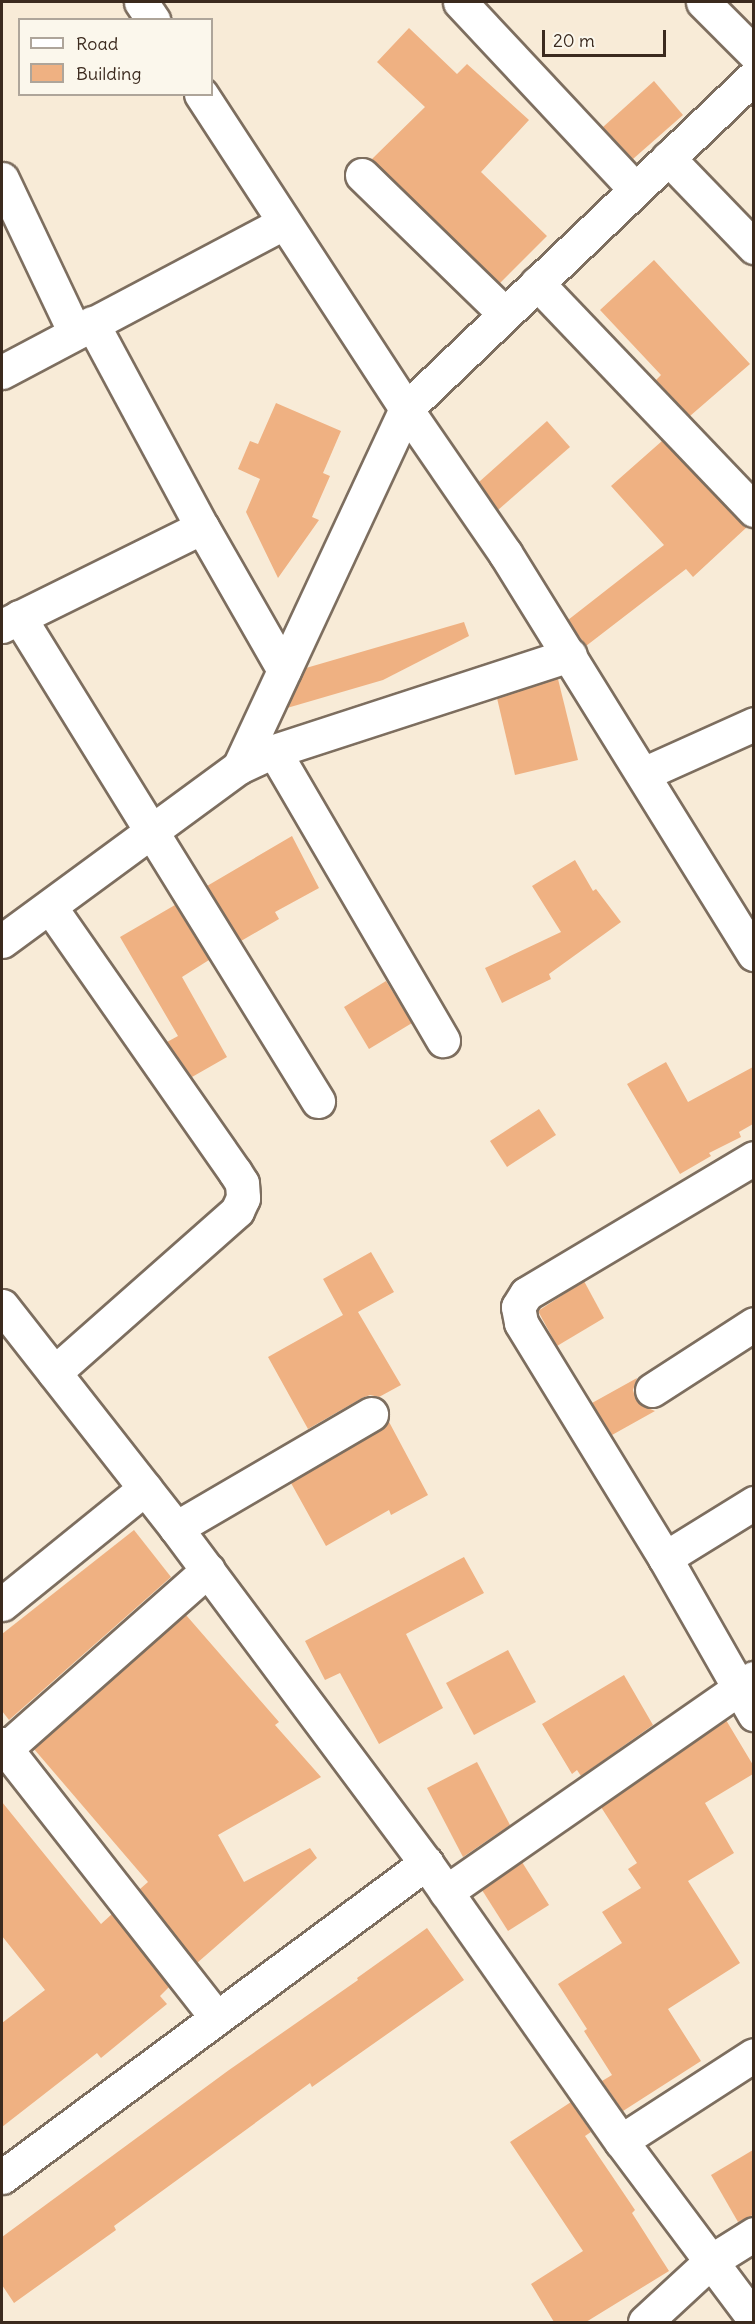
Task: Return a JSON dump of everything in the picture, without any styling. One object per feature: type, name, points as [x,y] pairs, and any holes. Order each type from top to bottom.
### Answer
[{"type":"street","points":[[141,2],[152,18]]},
{"type":"street","points":[[460,2],[635,189]]},
{"type":"street","points":[[703,2],[753,53]]},
{"type":"street","points":[[239,767],[406,409],[753,76]]},
{"type":"street","points":[[202,96],[406,409],[506,553],[753,954]]},
{"type":"street","points":[[668,158],[753,247]]},
{"type":"street","points":[[362,175],[506,314]]},
{"type":"street","points":[[2,179],[83,328],[284,670]]},
{"type":"street","points":[[2,372],[284,223]]},
{"type":"street","points":[[537,283],[753,510]]},
{"type":"street","points":[[202,527],[10,622],[150,832],[318,1101]]},
{"type":"street","points":[[2,941],[239,767],[274,751],[570,655]]},
{"type":"street","points":[[643,774],[753,724]]},
{"type":"street","points":[[274,751],[443,1040]]},
{"type":"street","points":[[50,907],[235,1172],[242,1183],[243,1198],[237,1211],[54,1373]]},
{"type":"street","points":[[446,1892],[748,1693],[521,1323],[518,1307],[526,1294],[753,1158]]},
{"type":"street","points":[[2,1306],[208,1570],[426,1863],[621,2141],[753,2319]]},
{"type":"street","points":[[652,1390],[753,1324]]},
{"type":"street","points":[[176,1528],[371,1414]]},
{"type":"street","points":[[2,1604],[145,1488]]},
{"type":"street","points":[[665,1558],[753,1503]]},
{"type":"street","points":[[208,1570],[3,1748],[217,2018]]},
{"type":"street","points":[[2,2177],[426,1863]]},
{"type":"street","points":[[621,2141],[753,2055]]},
{"type":"street","points":[[645,2322],[711,2262],[753,2234]]},
{"type":"building","points":[[409,28],[457,74],[467,64],[529,120],[481,172],[547,236],[500,283],[372,159],[425,107],[377,62]]},
{"type":"building","points":[[654,81],[683,115],[633,159],[603,127]]},
{"type":"building","points":[[654,260],[750,364],[690,416],[656,380],[661,375],[600,310]]},
{"type":"building","points":[[276,403],[341,431],[323,473],[330,476],[312,517],[319,520],[278,578],[246,512],[260,479],[238,469],[250,441],[258,444]]},
{"type":"building","points":[[547,421],[570,447],[498,510],[479,482]]},
{"type":"building","points":[[662,441],[747,527],[693,577],[686,569],[586,646],[568,620],[664,545],[611,486]]},
{"type":"building","points":[[464,622],[469,636],[383,680],[287,708],[306,668]]},
{"type":"building","points":[[558,679],[578,760],[515,775],[497,698]]},
{"type":"building","points":[[292,836],[319,888],[275,912],[279,919],[241,941],[207,886]]},
{"type":"building","points":[[575,860],[593,891],[596,889],[621,922],[549,974],[551,979],[502,1003],[485,968],[561,932],[532,886]]},
{"type":"building","points":[[175,905],[209,960],[182,977],[227,1057],[192,1077],[167,1042],[178,1036],[120,937]]},
{"type":"building","points":[[386,981],[412,1023],[369,1049],[344,1007]]},
{"type":"building","points":[[666,1062],[688,1102],[753,1067],[753,1124],[739,1132],[741,1137],[709,1153],[711,1156],[680,1174],[627,1084]]},
{"type":"building","points":[[539,1109],[556,1135],[507,1167],[490,1141]]},
{"type":"building","points":[[371,1252],[394,1292],[358,1312],[401,1385],[379,1397],[370,1395],[362,1398],[308,1429],[268,1357],[343,1315],[323,1279]]},
{"type":"building","points":[[584,1281],[604,1318],[557,1346],[538,1311]]},
{"type":"building","points":[[637,1378],[633,1390],[636,1400],[655,1411],[612,1435],[592,1403]]},
{"type":"building","points":[[388,1420],[428,1495],[391,1515],[389,1510],[326,1546],[291,1483],[380,1430]]},
{"type":"building","points":[[134,1530],[171,1577],[9,1720],[2,1711],[2,1634]]},
{"type":"building","points":[[464,1557],[484,1593],[406,1634],[443,1708],[379,1744],[340,1673],[325,1680],[305,1641]]},
{"type":"building","points":[[186,1615],[279,1722],[275,1725],[321,1777],[218,1835],[244,1882],[310,1848],[317,1858],[197,1963],[140,1889],[148,1882],[34,1749]]},
{"type":"building","points":[[508,1650],[536,1702],[474,1735],[446,1683]]},
{"type":"building","points":[[624,1675],[653,1725],[581,1776],[577,1770],[572,1774],[542,1724]]},
{"type":"building","points":[[726,1720],[753,1765],[753,1774],[705,1803],[734,1853],[688,1881],[740,1963],[668,2009],[701,2061],[623,2111],[602,2081],[612,2075],[584,2031],[587,2029],[558,1984],[622,1943],[602,1912],[641,1888],[628,1869],[637,1863],[601,1807]]},
{"type":"building","points":[[477,1762],[510,1825],[463,1857],[427,1788]]},
{"type":"building","points":[[2,1802],[101,1924],[112,1914],[169,1987],[160,1996],[167,2004],[101,2058],[97,2053],[2,2127],[2,2023],[45,1990],[2,1936]]},
{"type":"building","points":[[522,1862],[549,1905],[508,1931],[482,1890]]},
{"type":"building","points":[[427,1928],[464,1980],[312,2087],[310,2083],[114,2226],[116,2230],[14,2303],[2,2285],[2,2237]]},
{"type":"building","points":[[571,2102],[591,2132],[585,2136],[635,2210],[632,2213],[669,2271],[586,2322],[554,2322],[531,2284],[583,2251],[510,2142]]},
{"type":"building","points":[[753,2150],[753,2215],[738,2222],[711,2175]]}]
